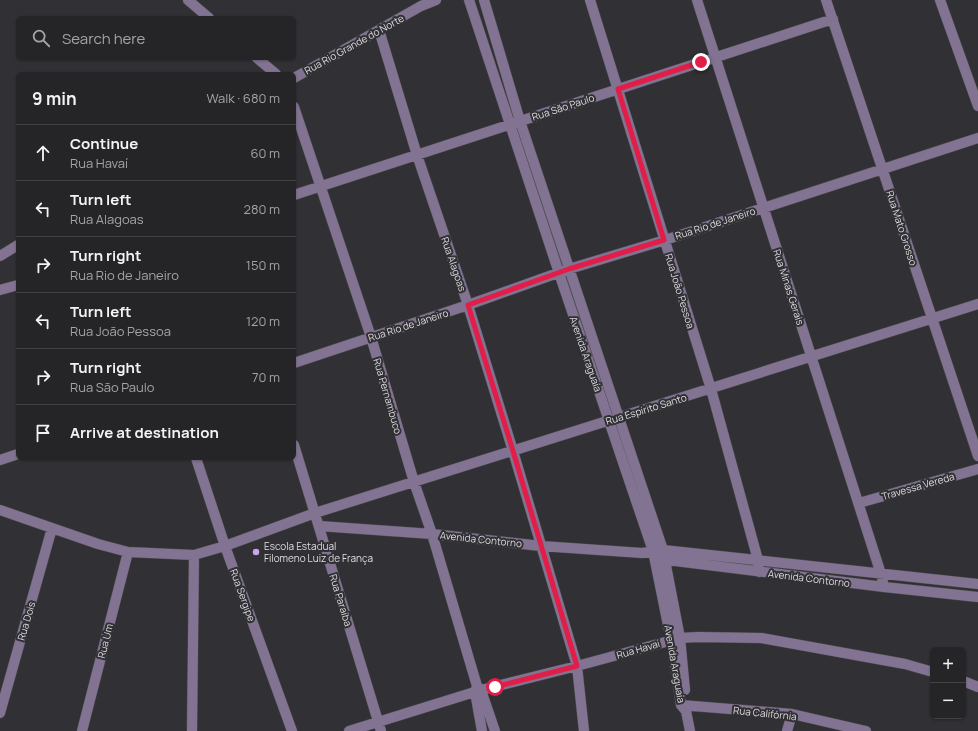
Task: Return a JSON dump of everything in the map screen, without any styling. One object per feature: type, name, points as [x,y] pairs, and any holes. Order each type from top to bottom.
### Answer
[{"type":"street","points":[[188,0],[207,16]]},
{"type":"street","name":"Rua Rio Grande do Norte","points":[[296,77],[421,6],[436,0]]},
{"type":"street","name":"Avenida Araguaía","points":[[469,0],[501,95],[515,122],[569,269],[620,417],[659,555],[690,731]]},
{"type":"street","name":"Avenida Araguaía","points":[[484,0],[512,92],[515,122],[559,273],[609,421],[659,555]]},
{"type":"street","name":"Rua João Pessoa","points":[[590,0],[711,388],[758,560],[759,572]]},
{"type":"street","name":"Rua Minas Gerais","points":[[697,0],[859,503],[884,587]]},
{"type":"street","name":"Rua Mato Grosso","points":[[826,0],[978,456]]},
{"type":"street","points":[[940,0],[978,106]]},
{"type":"street","name":"Rua São Paulo","points":[[296,194],[832,19]]},
{"type":"street","name":"Rua Alagoas","points":[[379,30],[417,155],[468,305],[577,666],[584,731]]},
{"type":"street","points":[[259,60],[274,72]]},
{"type":"street","points":[[501,95],[512,92]]},
{"type":"street","name":"Rua Pernambuco","points":[[296,113],[371,337],[478,689],[495,731]]},
{"type":"street","name":"Rua Rio de Janeiro","points":[[296,362],[468,305],[569,269],[764,208],[978,138]]},
{"type":"street","points":[[0,256],[16,246]]},
{"type":"street","points":[[0,290],[16,286]]},
{"type":"street","name":"Rua Espírito Santo","points":[[0,510],[98,544],[128,552],[194,555],[225,546],[315,513],[978,304]]},
{"type":"street","name":"Rua Paraíba","points":[[296,451],[380,726]]},
{"type":"street","points":[[0,460],[16,455]]},
{"type":"street","name":"Rua Sergipe","points":[[197,460],[225,546],[292,731]]},
{"type":"street","name":"Travessa Vereda","points":[[859,503],[978,469]]},
{"type":"street","name":"Avenida Contorno","points":[[319,526],[432,534],[541,546],[642,554],[758,560],[978,584]]},
{"type":"street","name":"Rua Dois","points":[[0,713],[52,528]]},
{"type":"street","name":"Rua Um","points":[[82,731],[128,552]]},
{"type":"street","points":[[192,731],[194,555]]},
{"type":"street","name":"Avenida Contorno","points":[[659,555],[759,572],[978,597]]},
{"type":"street","name":"Rua Havaí","points":[[349,731],[380,726],[478,689],[577,666],[675,639],[698,636],[761,638],[905,664],[930,671]]},
{"type":"street","points":[[966,682],[978,686]]},
{"type":"street","name":"Rua Pernambuco","points":[[478,689],[482,731]]},
{"type":"street","name":"Rua Califórnia","points":[[685,707],[792,714],[865,731]]},
{"type":"street","points":[[786,731],[792,714]]},
{"type":"place","name":"Escola Estadual Filomeno Luiz de França","points":[[256,552]]},
{"type":"route","points":[[495,687],[577,666],[468,305],[569,269],[664,240],[618,89],[701,62]]}]
